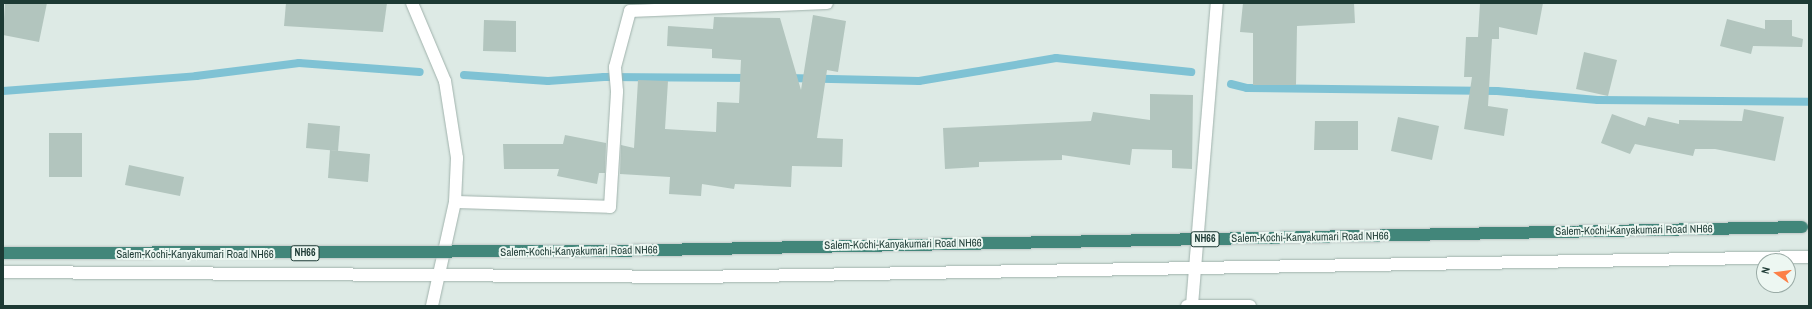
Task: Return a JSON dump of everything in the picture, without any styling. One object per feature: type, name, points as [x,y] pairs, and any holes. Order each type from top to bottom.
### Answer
[{"type":"highway","name":"Salem-Kochi-Kanyakumari Road NH66","points":[[3,253],[608,251],[1802,226]]},
{"type":"main road","points":[[412,3],[446,81],[452,109],[457,158],[455,202],[432,306]]},
{"type":"main road","points":[[455,202],[610,207],[617,91],[614,67],[630,11],[827,3]]},
{"type":"main road","points":[[1217,3],[1195,268],[1189,305],[1250,306]]},
{"type":"main road","points":[[3,272],[438,277],[1195,268],[1809,257]]},
{"type":"building","points":[[5,3],[47,3],[39,42],[3,35]]},
{"type":"building","points":[[286,3],[387,3],[383,32],[284,26]]},
{"type":"building","points":[[1243,3],[1354,3],[1355,23],[1297,26],[1296,85],[1253,85],[1253,33],[1240,32]]},
{"type":"building","points":[[1480,3],[1543,3],[1537,35],[1499,27],[1499,39],[1492,39],[1488,106],[1508,109],[1504,136],[1464,129],[1472,77],[1464,77],[1466,37],[1478,37]]},
{"type":"building","points":[[813,15],[846,21],[838,72],[827,70],[817,138],[843,139],[842,167],[792,166],[791,187],[735,184],[734,189],[702,184],[701,196],[669,194],[670,177],[620,174],[621,145],[634,148],[638,80],[668,81],[665,129],[716,132],[717,102],[739,103],[741,60],[712,58],[712,49],[667,46],[668,26],[713,29],[714,17],[780,18],[801,90]]},
{"type":"building","points":[[1727,19],[1765,29],[1765,20],[1792,20],[1792,36],[1803,39],[1802,47],[1753,46],[1751,54],[1720,46]]},
{"type":"building","points":[[484,20],[516,21],[516,52],[483,51]]},
{"type":"building","points":[[1584,52],[1617,60],[1608,96],[1576,89]]},
{"type":"building","points":[[1150,94],[1193,95],[1192,169],[1172,168],[1172,150],[1132,149],[1130,165],[1062,155],[1062,160],[979,162],[979,167],[945,169],[943,128],[1091,121],[1093,112],[1150,120]]},
{"type":"building","points":[[1744,109],[1784,117],[1775,161],[1715,149],[1695,149],[1693,156],[1635,144],[1630,154],[1601,143],[1612,114],[1645,126],[1648,117],[1679,124],[1679,120],[1742,121]]},
{"type":"building","points":[[1398,117],[1439,126],[1432,160],[1391,151]]},
{"type":"building","points":[[1315,121],[1358,121],[1358,150],[1314,150]]},
{"type":"building","points":[[308,123],[340,126],[338,151],[306,148]]},
{"type":"building","points":[[49,133],[82,133],[82,177],[49,177]]},
{"type":"building","points":[[565,135],[606,143],[605,173],[599,173],[597,184],[557,176],[559,169],[504,169],[503,144],[563,144]]},
{"type":"building","points":[[330,150],[370,154],[368,182],[328,178]]},
{"type":"building","points":[[129,165],[184,177],[180,196],[125,185]]},
{"type":"waterway","points":[[788,78],[919,81],[1056,58],[1191,72]]},
{"type":"waterway","points":[[3,91],[196,76],[299,63],[420,72]]},
{"type":"waterway","points":[[464,75],[548,81],[604,77],[751,78]]},
{"type":"waterway","points":[[1231,84],[1247,88],[1497,91],[1598,100],[1809,102]]}]
